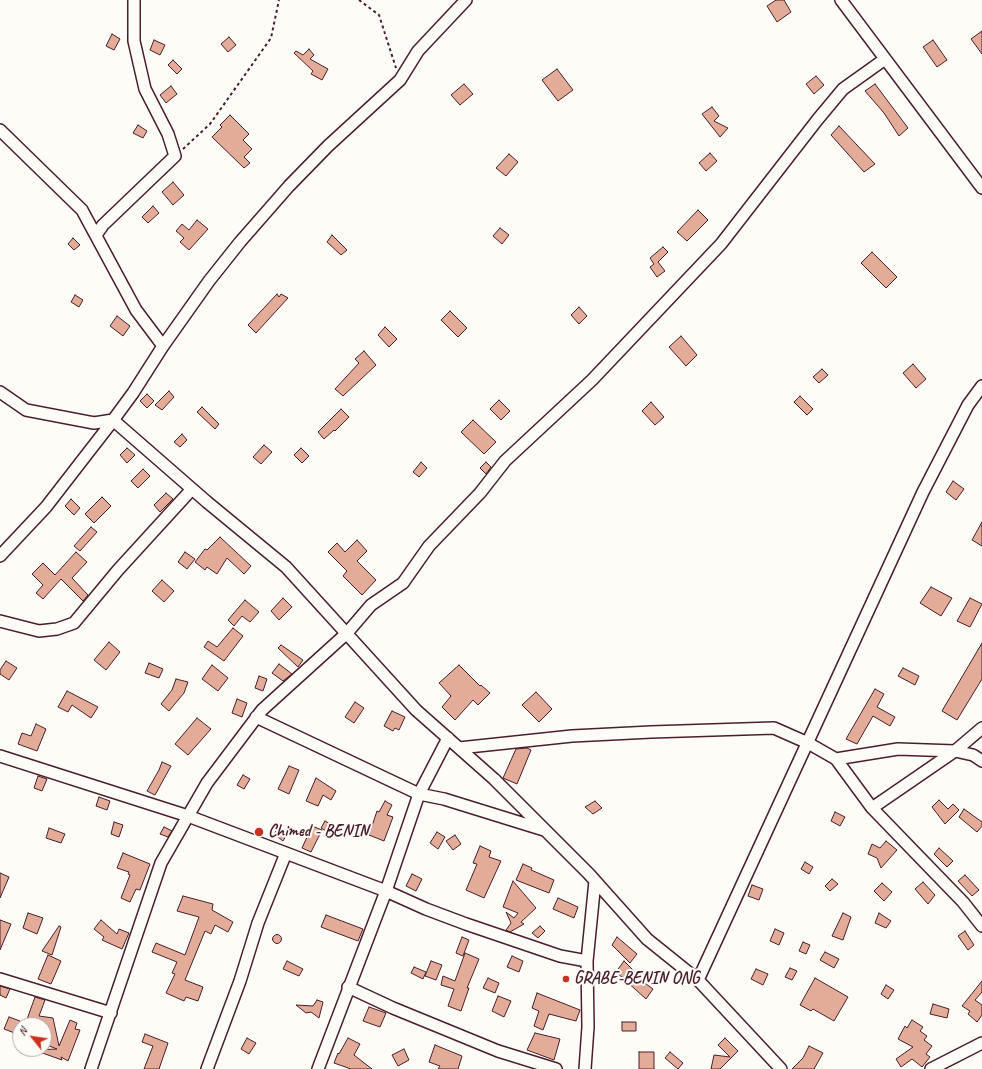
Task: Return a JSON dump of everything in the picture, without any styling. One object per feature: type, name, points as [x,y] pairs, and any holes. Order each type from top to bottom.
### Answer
[{"type":"street","points":[[96,235],[103,225],[175,156],[168,134],[145,89],[134,41],[134,0]]},
{"type":"street","points":[[0,556],[46,507],[113,420],[133,393],[162,346],[209,281],[289,186],[328,146],[400,80],[418,52],[466,0]]},
{"type":"street","points":[[840,0],[982,188]]},
{"type":"street","points":[[91,1069],[161,863],[208,783],[256,717],[347,633],[370,605],[403,583],[429,546],[480,492],[505,461],[592,380],[721,244],[843,89],[885,60]]},
{"type":"street","points":[[0,130],[82,210],[136,310],[162,346]]},
{"type":"street","points":[[698,980],[923,492],[968,405],[982,386]]},
{"type":"street","points":[[0,392],[26,410],[94,423],[113,420]]},
{"type":"street","points":[[113,420],[192,489],[286,567],[416,710],[494,779],[595,881],[647,939],[698,980],[781,1069]]},
{"type":"street","points":[[0,621],[39,631],[56,629],[74,623],[118,570],[192,489]]},
{"type":"street","points":[[256,717],[419,794],[444,799],[546,831]]},
{"type":"street","points":[[459,748],[572,736],[774,728],[808,743],[836,759],[872,808],[963,902],[982,926]]},
{"type":"street","points":[[872,808],[955,751],[982,728]]},
{"type":"street","points":[[318,1069],[348,987],[386,891],[419,794],[448,738]]},
{"type":"street","points":[[836,759],[898,749],[955,751],[973,755],[982,761]]},
{"type":"street","points":[[0,756],[188,816],[386,891],[426,909],[466,924],[560,956],[587,961]]},
{"type":"street","points":[[207,1069],[240,980],[258,923],[286,853]]},
{"type":"street","points":[[585,1069],[588,1027],[587,961],[595,881]]},
{"type":"street","points":[[0,979],[110,1013]]},
{"type":"street","points":[[348,987],[394,1008],[498,1051],[556,1069]]},
{"type":"street","points":[[931,1069],[982,1043]]},
{"type":"path","points":[[175,156],[210,124],[271,38],[279,0]]},
{"type":"path","points":[[359,0],[379,15],[400,80]]},
{"type":"building","points":[[776,0],[784,0],[791,12],[777,22],[767,6]]},
{"type":"building","points":[[982,31],[982,54],[971,39]]},
{"type":"building","points":[[112,34],[120,39],[114,50],[106,46]]},
{"type":"building","points":[[229,37],[236,45],[228,52],[221,44]]},
{"type":"building","points":[[154,40],[165,45],[160,55],[150,50]]},
{"type":"building","points":[[933,40],[947,60],[937,67],[923,47]]},
{"type":"building","points":[[309,49],[314,55],[310,59],[328,69],[322,80],[311,74],[313,71],[294,53],[296,51],[303,55]]},
{"type":"building","points":[[173,60],[182,69],[177,74],[168,65]]},
{"type":"building","points":[[557,69],[573,90],[558,101],[542,80]]},
{"type":"building","points":[[816,76],[824,85],[814,94],[806,84]]},
{"type":"building","points":[[464,84],[473,94],[460,105],[451,95]]},
{"type":"building","points":[[875,84],[908,128],[899,136],[884,113],[865,91]]},
{"type":"building","points":[[171,86],[177,94],[166,103],[160,95]]},
{"type":"building","points":[[712,107],[719,116],[714,121],[728,128],[720,137],[702,114]]},
{"type":"building","points":[[230,115],[249,134],[243,140],[252,149],[244,157],[250,163],[244,168],[212,137],[222,127],[220,125]]},
{"type":"building","points":[[138,125],[147,131],[143,138],[133,133]]},
{"type":"building","points":[[839,126],[875,164],[864,172],[831,135]]},
{"type":"building","points":[[710,153],[717,161],[706,171],[699,163]]},
{"type":"building","points":[[509,154],[518,162],[506,176],[496,168]]},
{"type":"building","points":[[173,182],[184,195],[173,205],[162,192]]},
{"type":"building","points":[[153,206],[159,213],[148,223],[142,217]]},
{"type":"building","points":[[698,210],[708,220],[687,241],[677,232]]},
{"type":"building","points":[[197,220],[208,229],[189,250],[180,242],[184,238],[176,231],[182,224],[189,230]]},
{"type":"building","points":[[500,228],[509,235],[502,244],[493,236]]},
{"type":"building","points":[[332,235],[347,250],[341,255],[327,242]]},
{"type":"building","points":[[73,238],[80,245],[74,250],[68,244]]},
{"type":"building","points":[[663,247],[668,252],[658,262],[665,271],[657,277],[650,267],[654,264],[650,258]]},
{"type":"building","points":[[872,252],[897,277],[886,288],[861,263]]},
{"type":"building","points":[[277,294],[279,297],[281,294],[288,298],[256,333],[248,325]]},
{"type":"building","points":[[75,295],[83,300],[79,307],[71,302]]},
{"type":"building","points":[[579,307],[587,316],[579,324],[571,315]]},
{"type":"building","points":[[450,311],[467,328],[458,337],[441,320]]},
{"type":"building","points":[[117,316],[130,326],[123,336],[110,326]]},
{"type":"building","points":[[385,327],[397,339],[389,347],[378,335]]},
{"type":"building","points":[[681,336],[697,355],[686,366],[669,347]]},
{"type":"building","points":[[364,351],[376,365],[343,396],[335,389],[359,363],[355,359]]},
{"type":"building","points":[[913,364],[926,379],[916,388],[903,373]]},
{"type":"building","points":[[822,369],[828,375],[819,383],[813,377]]},
{"type":"building","points":[[169,391],[174,397],[162,410],[155,405]]},
{"type":"building","points":[[147,394],[154,401],[147,408],[140,401]]},
{"type":"building","points":[[800,396],[813,409],[807,415],[794,402]]},
{"type":"building","points":[[499,400],[510,411],[501,420],[490,409]]},
{"type":"building","points":[[651,402],[664,417],[655,425],[642,411]]},
{"type":"building","points":[[202,407],[219,424],[215,429],[197,412]]},
{"type":"building","points":[[341,409],[349,417],[335,431],[334,430],[324,439],[318,432]]},
{"type":"building","points":[[473,420],[496,442],[484,454],[461,432]]},
{"type":"building","points":[[182,434],[187,440],[180,447],[174,442]]},
{"type":"building","points":[[264,445],[272,452],[261,464],[253,457]]},
{"type":"building","points":[[127,448],[135,455],[127,463],[120,455]]},
{"type":"building","points":[[301,448],[309,456],[302,463],[294,455]]},
{"type":"building","points":[[421,462],[427,468],[419,477],[413,472]]},
{"type":"building","points":[[486,462],[491,467],[486,474],[480,468]]},
{"type":"building","points":[[143,469],[150,476],[138,488],[131,481]]},
{"type":"building","points":[[953,481],[964,489],[956,500],[946,492]]},
{"type":"building","points":[[166,493],[173,499],[160,512],[154,505]]},
{"type":"building","points":[[102,497],[111,506],[94,523],[85,514]]},
{"type":"building","points":[[71,499],[80,508],[74,515],[65,506]]},
{"type":"building","points":[[982,522],[982,546],[972,540]]},
{"type":"building","points":[[91,527],[97,532],[80,551],[74,546]]},
{"type":"building","points":[[220,537],[251,566],[244,574],[227,558],[217,574],[207,567],[205,570],[195,562],[205,549],[207,550]]},
{"type":"building","points":[[357,540],[367,551],[357,561],[376,580],[362,595],[343,576],[347,571],[328,552],[337,543],[345,552]]},
{"type":"building","points":[[76,552],[87,562],[72,578],[88,595],[83,601],[61,579],[43,599],[36,593],[43,585],[32,574],[43,563],[55,575]]},
{"type":"building","points":[[185,552],[195,559],[187,569],[178,562]]},
{"type":"building","points":[[162,580],[174,591],[164,602],[152,591]]},
{"type":"building","points":[[931,587],[952,598],[941,616],[920,603]]},
{"type":"building","points":[[283,598],[292,607],[279,620],[271,611]]},
{"type":"building","points":[[970,598],[982,604],[970,627],[957,621]]},
{"type":"building","points":[[245,600],[259,612],[250,622],[242,616],[234,626],[228,620]]},
{"type":"building","points":[[233,628],[243,636],[224,661],[204,647],[208,641],[217,647]]},
{"type":"building","points":[[109,642],[120,652],[106,670],[94,660]]},
{"type":"building","points":[[982,643],[982,679],[957,720],[942,711]]},
{"type":"building","points":[[281,645],[303,660],[298,667],[278,648]]},
{"type":"building","points":[[6,661],[17,668],[9,680],[0,674],[0,670]]},
{"type":"building","points":[[149,663],[163,669],[159,678],[145,673]]},
{"type":"building","points":[[279,664],[292,674],[283,681],[272,673]]},
{"type":"building","points":[[212,665],[228,678],[218,691],[202,679]]},
{"type":"building","points":[[459,665],[480,686],[481,685],[490,693],[478,705],[473,700],[455,720],[442,707],[451,696],[439,683]]},
{"type":"building","points":[[903,668],[919,676],[915,685],[898,676]]},
{"type":"building","points":[[259,676],[267,679],[263,691],[255,688]]},
{"type":"building","points":[[176,679],[188,682],[184,693],[169,711],[161,704],[172,690]]},
{"type":"building","points":[[875,689],[884,694],[877,707],[895,717],[890,726],[873,716],[857,744],[846,739]]},
{"type":"building","points":[[67,691],[98,707],[91,718],[72,705],[68,712],[58,707]]},
{"type":"building","points":[[536,692],[552,709],[539,722],[522,705]]},
{"type":"building","points":[[237,699],[247,703],[242,717],[232,713]]},
{"type":"building","points":[[355,702],[364,708],[354,723],[345,717]]},
{"type":"building","points":[[392,711],[405,717],[399,730],[395,728],[393,731],[384,726]]},
{"type":"building","points":[[197,718],[211,729],[188,755],[175,744]]},
{"type":"building","points":[[36,724],[46,729],[37,751],[18,744],[22,733],[31,736]]},
{"type":"building","points":[[527,748],[531,750],[517,784],[503,778],[516,749]]},
{"type":"building","points":[[162,762],[171,766],[155,795],[147,791]]},
{"type":"building","points":[[289,766],[299,770],[289,794],[278,789]]},
{"type":"building","points":[[243,775],[250,779],[244,789],[237,785]]},
{"type":"building","points":[[38,776],[47,779],[42,791],[34,788]]},
{"type":"building","points":[[316,778],[336,791],[331,800],[323,795],[318,806],[306,801]]},
{"type":"building","points":[[99,797],[110,801],[107,810],[96,806]]},
{"type":"building","points":[[939,800],[948,809],[953,804],[959,810],[945,824],[932,807]]},
{"type":"building","points":[[385,801],[392,805],[387,815],[393,817],[384,841],[369,835],[377,811],[379,812]]},
{"type":"building","points":[[595,801],[602,808],[593,814],[585,807]]},
{"type":"building","points":[[964,809],[982,822],[982,826],[977,832],[959,817]]},
{"type":"building","points":[[835,812],[845,817],[840,826],[831,821]]},
{"type":"building","points":[[325,821],[337,828],[333,835],[321,828]]},
{"type":"building","points":[[114,822],[123,825],[119,837],[111,834]]},
{"type":"building","points":[[312,826],[322,830],[311,852],[302,848]]},
{"type":"building","points":[[164,827],[172,831],[168,837],[160,834]]},
{"type":"building","points":[[49,828],[65,834],[61,843],[46,838]]},
{"type":"building","points":[[278,828],[287,834],[283,841],[274,834]]},
{"type":"building","points":[[437,832],[445,837],[438,849],[430,843]]},
{"type":"building","points":[[455,835],[461,844],[453,850],[446,841]]},
{"type":"building","points":[[886,841],[897,850],[881,868],[877,858],[868,854],[872,844],[880,848]]},
{"type":"building","points":[[480,846],[491,851],[489,857],[501,861],[484,898],[466,890],[477,864],[473,863]]},
{"type":"building","points":[[939,848],[953,861],[947,867],[934,854]]},
{"type":"building","points":[[123,853],[150,864],[140,890],[136,889],[130,902],[121,898],[130,875],[128,874],[129,872],[117,868]]},
{"type":"building","points":[[805,862],[813,867],[809,874],[801,869]]},
{"type":"building","points":[[523,864],[532,868],[531,870],[554,880],[549,893],[516,880]]},
{"type":"building","points":[[0,873],[9,877],[0,898]]},
{"type":"building","points":[[412,874],[422,879],[416,891],[406,886]]},
{"type":"building","points":[[965,875],[979,890],[972,896],[958,881]]},
{"type":"building","points":[[832,879],[838,884],[830,891],[825,886]]},
{"type":"building","points":[[513,881],[536,908],[521,922],[524,924],[510,932],[506,930],[511,923],[506,912],[514,918],[518,913],[503,907]]},
{"type":"building","points":[[923,882],[935,895],[928,904],[915,889]]},
{"type":"building","points":[[882,883],[892,892],[884,901],[874,891]]},
{"type":"building","points":[[752,885],[763,889],[759,900],[748,896]]},
{"type":"building","points":[[183,896],[213,904],[212,910],[233,922],[228,932],[215,925],[211,934],[205,931],[185,980],[203,987],[198,1001],[186,997],[184,1001],[166,993],[175,974],[172,973],[177,962],[152,952],[156,943],[185,955],[199,917],[177,911]]},
{"type":"building","points":[[558,898],[578,907],[574,918],[553,909]]},
{"type":"building","points":[[28,913],[43,918],[37,934],[23,928]]},
{"type":"building","points":[[843,913],[851,917],[843,940],[832,936]]},
{"type":"building","points":[[879,913],[891,921],[886,928],[875,923]]},
{"type":"building","points":[[326,915],[363,929],[358,941],[321,927]]},
{"type":"building","points":[[0,920],[11,924],[0,950]]},
{"type":"building","points":[[101,920],[117,934],[119,929],[129,933],[122,949],[102,940],[104,937],[94,929]]},
{"type":"building","points":[[59,926],[61,927],[52,955],[42,951]]},
{"type":"building","points":[[540,926],[545,931],[538,938],[532,933]]},
{"type":"building","points":[[775,929],[784,933],[779,945],[770,941]]},
{"type":"building","points":[[965,931],[974,945],[968,950],[958,936]]},
{"type":"building","points":[[275,935],[279,935],[281,939],[279,943],[275,943],[273,941],[273,937]]},
{"type":"building","points":[[462,937],[469,940],[463,956],[456,953]]},
{"type":"building","points":[[617,937],[637,954],[630,963],[612,945]]},
{"type":"building","points":[[803,942],[810,945],[806,954],[799,951]]},
{"type":"building","points":[[825,952],[839,959],[834,968],[820,960]]},
{"type":"building","points":[[465,953],[479,959],[467,988],[469,988],[461,1011],[448,1006],[454,989],[441,985],[443,976],[455,981]]},
{"type":"building","points":[[48,955],[61,961],[51,984],[38,979]]},
{"type":"building","points":[[512,956],[523,961],[519,972],[507,967]]},
{"type":"building","points":[[287,961],[303,969],[299,976],[283,969]]},
{"type":"building","points":[[431,961],[442,965],[436,980],[425,976]]},
{"type":"building","points":[[624,961],[636,973],[634,975],[653,989],[646,999],[616,972]]},
{"type":"building","points":[[414,967],[426,972],[423,979],[411,973]]},
{"type":"building","points":[[790,968],[797,971],[792,980],[785,977]]},
{"type":"building","points":[[756,969],[768,974],[763,985],[751,979]]},
{"type":"building","points":[[488,978],[499,983],[495,993],[483,988]]},
{"type":"building","points":[[815,978],[848,997],[834,1021],[813,1009],[811,1011],[800,1005]]},
{"type":"building","points":[[982,981],[982,992],[975,1000],[982,1005],[982,1015],[977,1022],[968,1014],[970,1011],[962,1006]]},
{"type":"building","points":[[886,985],[894,990],[888,999],[881,994]]},
{"type":"building","points":[[0,986],[10,989],[6,998],[0,995]]},
{"type":"building","points":[[537,993],[580,1010],[576,1021],[549,1014],[543,1030],[534,1026],[539,1011],[532,1008]]},
{"type":"building","points":[[498,996],[511,1001],[504,1017],[492,1011]]},
{"type":"building","points":[[35,997],[45,1000],[39,1016],[46,1017],[28,1017]]},
{"type":"building","points":[[317,1000],[323,1002],[319,1018],[311,1012],[306,1013],[296,1005],[313,1006]]},
{"type":"building","points":[[933,1004],[949,1009],[947,1018],[930,1014]]},
{"type":"building","points":[[369,1007],[386,1013],[380,1027],[363,1021]]},
{"type":"building","points":[[9,1017],[12,1018],[12,1032],[4,1029]]},
{"type":"building","points":[[52,1018],[59,1046],[70,1020],[77,1023],[75,1029],[80,1030],[68,1061],[61,1057],[62,1060],[52,1056],[52,1049],[57,1049],[52,1047]]},
{"type":"building","points":[[912,1020],[923,1027],[920,1031],[927,1036],[924,1040],[932,1046],[926,1054],[930,1057],[922,1067],[912,1059],[901,1067],[896,1059],[913,1047],[898,1039],[905,1026],[907,1028]]},
{"type":"building","points":[[622,1022],[636,1022],[636,1031],[622,1031]]},
{"type":"building","points":[[535,1033],[560,1039],[554,1060],[527,1050]]},
{"type":"building","points":[[145,1034],[168,1043],[159,1069],[144,1069],[153,1046],[142,1042]]},
{"type":"building","points":[[247,1038],[256,1043],[249,1054],[241,1049]]},
{"type":"building","points":[[348,1038],[360,1044],[354,1055],[372,1069],[351,1069],[334,1063],[338,1053],[339,1054]]},
{"type":"building","points":[[725,1038],[738,1051],[720,1069],[711,1069],[714,1055],[730,1057],[718,1045]]},
{"type":"building","points":[[435,1045],[462,1056],[458,1069],[438,1069],[440,1066],[429,1062]]},
{"type":"building","points":[[809,1046],[823,1053],[814,1069],[792,1069],[803,1058]]},
{"type":"building","points":[[404,1049],[409,1060],[398,1066],[392,1055]]},
{"type":"building","points":[[639,1052],[654,1052],[654,1069],[639,1069]]},
{"type":"building","points":[[670,1052],[683,1063],[678,1069],[665,1058]]},
{"type":"place","name":"Chimed - BENIN","points":[[259,832]]},
{"type":"place","name":"GRABE-BENIN ONG","points":[[566,979]]}]
